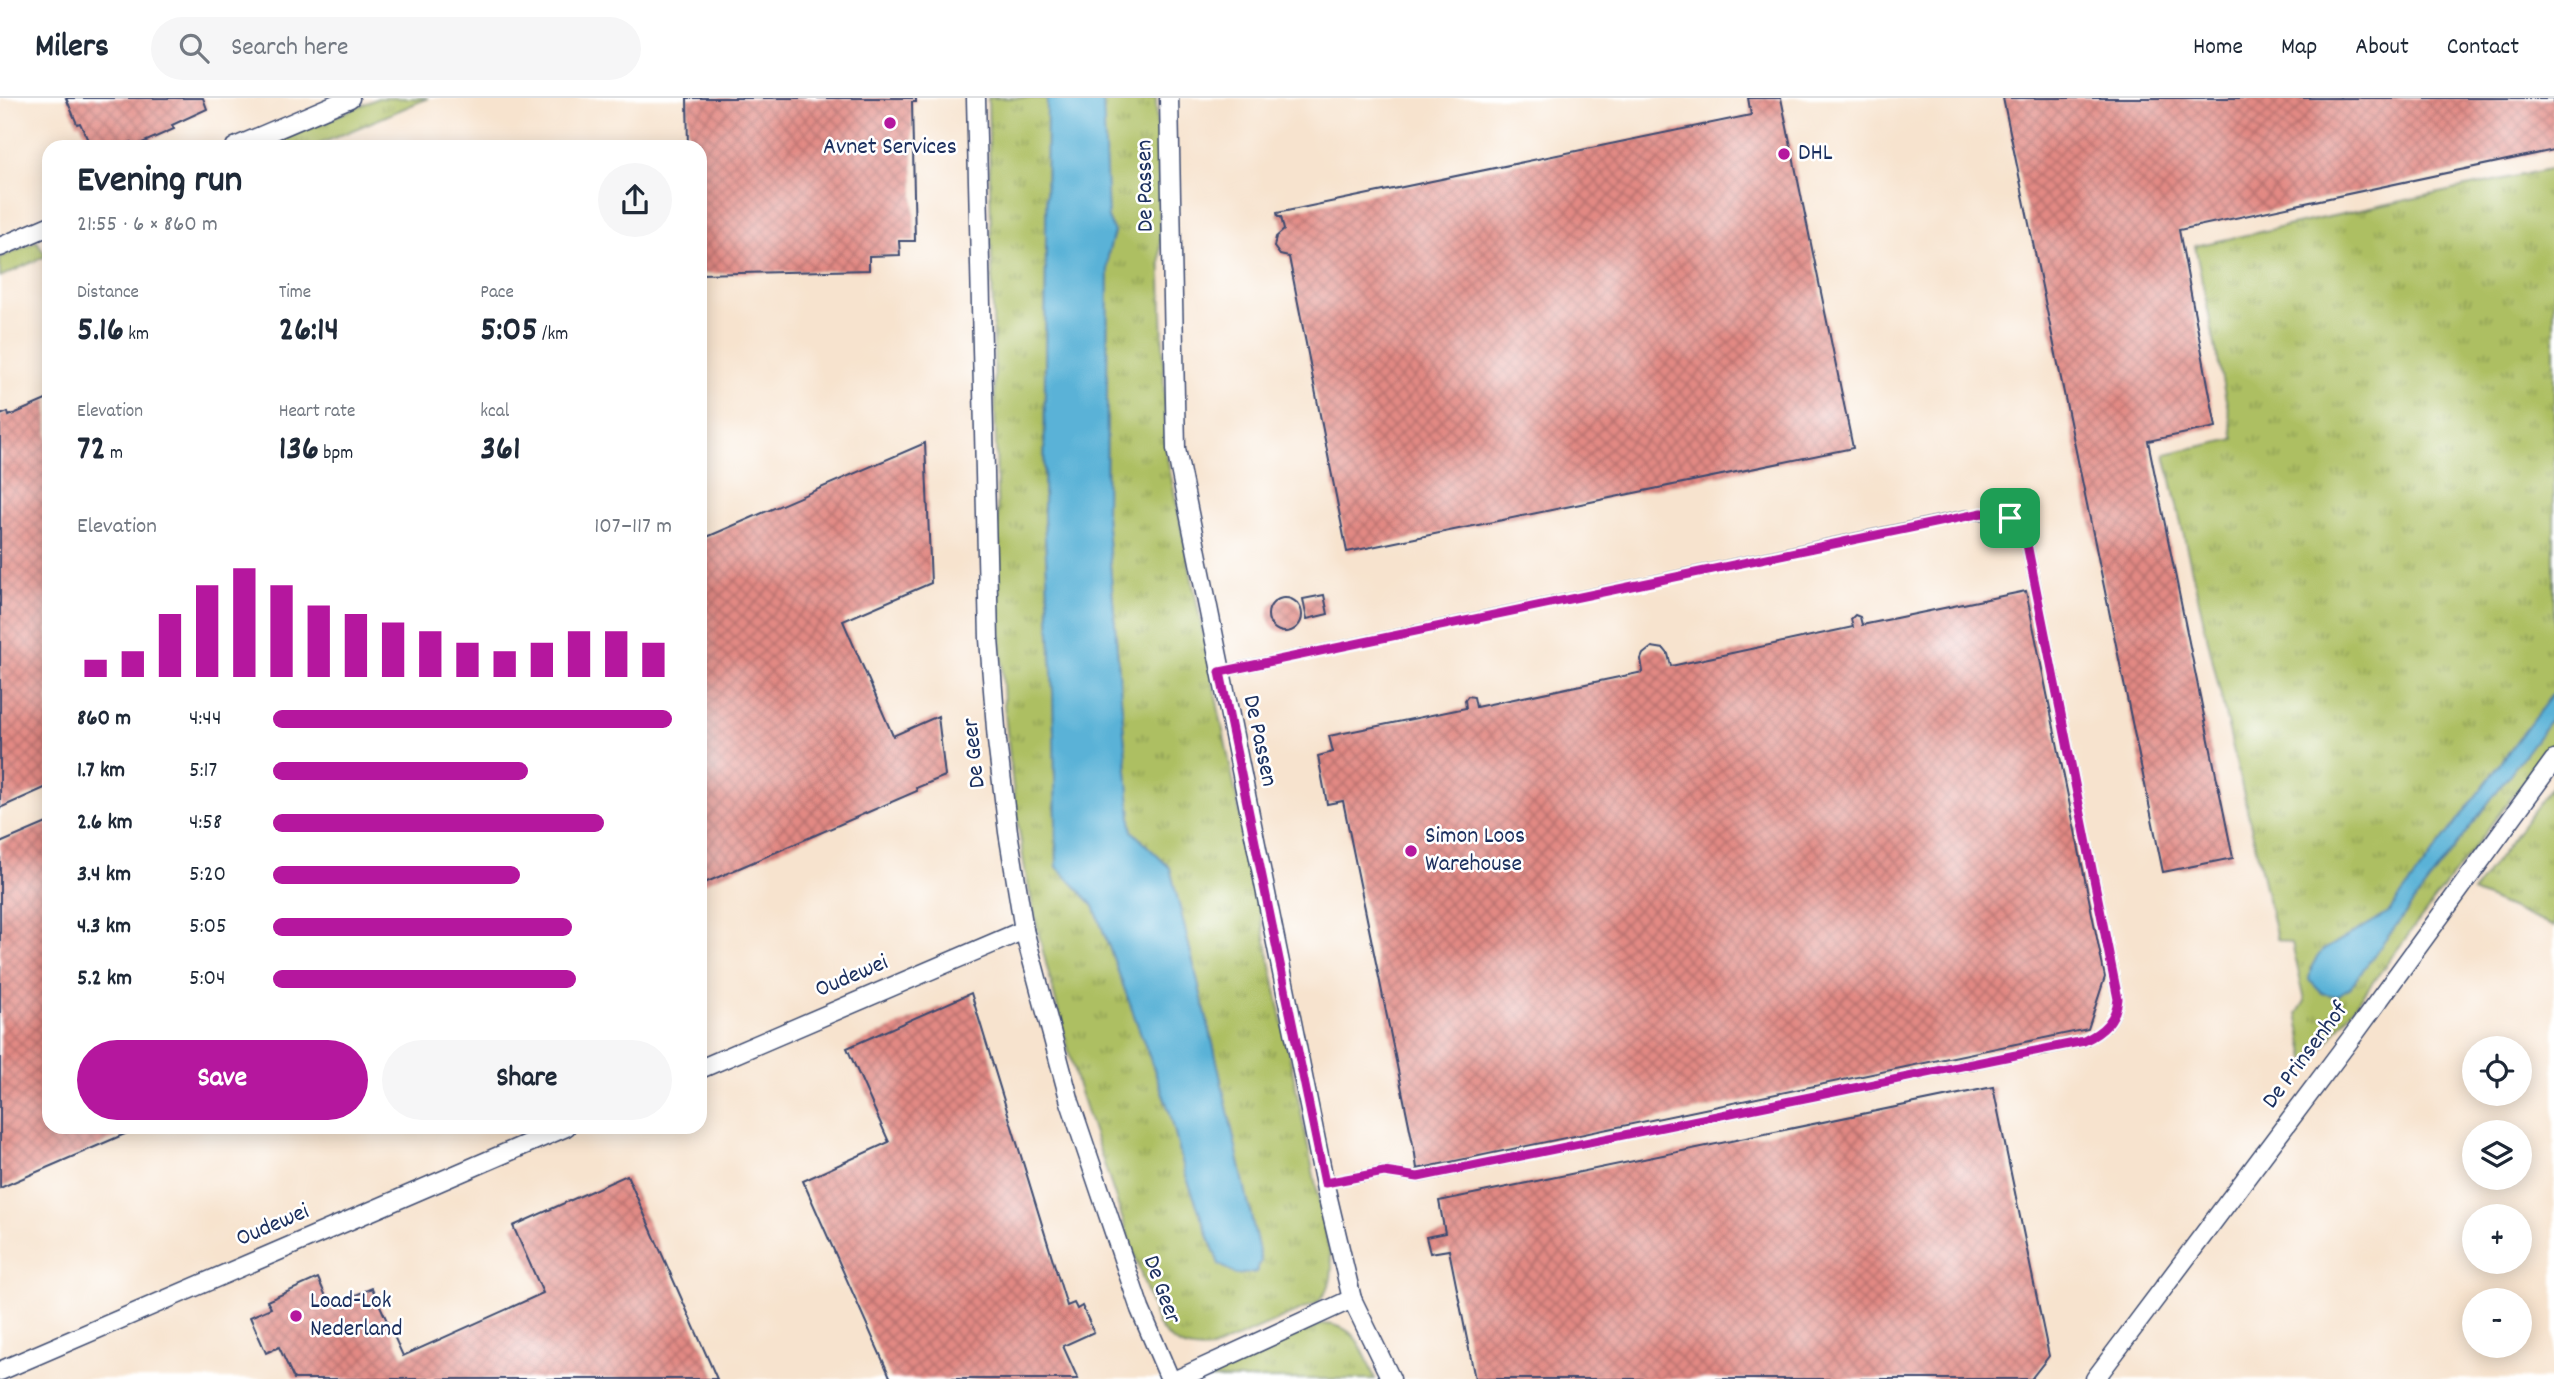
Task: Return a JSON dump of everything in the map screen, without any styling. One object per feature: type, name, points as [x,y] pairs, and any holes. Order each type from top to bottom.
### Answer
[{"type":"street","points":[[251,140],[349,98]]},
{"type":"street","name":"De Geer","points":[[976,98],[989,639],[1005,806],[1024,930],[1070,1102],[1140,1309],[1170,1379]]},
{"type":"street","name":"De Passen","points":[[1169,98],[1176,449],[1325,1183],[1352,1299],[1391,1379]]},
{"type":"street","points":[[0,247],[42,229]]},
{"type":"street","name":"De Prinsenhof","points":[[2095,1379],[2355,1034],[2554,760]]},
{"type":"street","name":"Oudewei","points":[[707,1066],[1024,930]]},
{"type":"street","name":"Oudewei","points":[[0,1371],[550,1134]]},
{"type":"street","points":[[1178,1379],[1352,1299]]},
{"type":"lane","points":[[1220,672],[1962,516],[1996,514],[2010,518],[2025,534],[2118,999],[2113,1018],[2097,1035],[2084,1041],[1418,1177],[1384,1172],[1325,1183]]},
{"type":"green space","points":[[378,98],[428,98],[329,140],[281,140]]},
{"type":"green space","points":[[988,98],[1047,98],[1044,517],[1053,692],[1057,866],[1094,906],[1170,1113],[1185,1173],[1219,1264],[1237,1275],[1256,1272],[1261,1261],[1214,1048],[1170,868],[1132,832],[1106,515],[1108,254],[1114,232],[1108,218],[1102,98],[1156,98],[1166,452],[1332,1264],[1329,1285],[1317,1303],[1212,1349],[1181,1346],[1169,1338],[1158,1325],[1077,1083],[1025,870],[1004,704],[1000,621]]},
{"type":"green space","points":[[2554,168],[2554,692],[2388,913],[2322,951],[2310,969],[2319,990],[2334,994],[2350,987],[2554,715],[2554,741],[2312,1063],[2306,1059],[2297,1014],[2305,1001],[2292,943],[2277,939],[2165,454],[2234,439],[2195,246]]},
{"type":"green space","points":[[37,241],[42,249],[42,258],[0,277],[0,258]]},
{"type":"green space","points":[[2554,783],[2554,927],[2473,892]]},
{"type":"green space","points":[[1322,1324],[1344,1329],[1358,1341],[1375,1379],[1210,1379],[1222,1368]]},
{"type":"water","points":[[1047,98],[1102,98],[1103,101],[1108,218],[1114,232],[1108,254],[1106,515],[1132,831],[1170,868],[1214,1048],[1261,1261],[1256,1272],[1236,1275],[1219,1264],[1185,1173],[1170,1113],[1094,906],[1057,867],[1053,692],[1044,517]]},
{"type":"water","points":[[2554,692],[2554,715],[2350,987],[2337,996],[2322,993],[2309,980],[2311,968],[2322,951],[2388,913]]},
{"type":"building","points":[[66,98],[203,98],[207,109],[172,125],[174,129],[149,140],[88,140],[80,123],[77,124]]},
{"type":"building","points":[[687,98],[916,98],[916,102],[912,102],[915,241],[899,241],[900,255],[869,256],[869,270],[707,274],[707,140],[688,140]]},
{"type":"building","points":[[1748,98],[1781,98],[1853,448],[1347,552],[1289,257],[1280,255],[1274,247],[1276,237],[1284,230],[1281,217],[1278,217],[1277,213],[1751,115]]},
{"type":"building","points":[[2003,98],[2554,98],[2554,150],[2179,230],[2216,427],[2148,441],[2233,858],[2163,872]]},
{"type":"building","points":[[42,402],[42,789],[0,808],[0,415],[8,412],[9,416]]},
{"type":"building","points":[[925,443],[931,583],[843,621],[893,736],[938,716],[945,776],[916,788],[917,791],[707,882],[707,537]]},
{"type":"building","points":[[2026,591],[2105,977],[2088,1029],[1417,1169],[1343,801],[1327,804],[1318,756],[1333,752],[1329,736],[1466,708],[1465,700],[1468,696],[1474,697],[1476,707],[1643,672],[1641,659],[1652,647],[1664,649],[1671,666],[1853,627],[1851,619],[1855,615],[1860,617],[1862,625]]},
{"type":"building","points":[[1324,595],[1328,614],[1307,619],[1303,599]]},
{"type":"building","points":[[1285,598],[1297,603],[1302,615],[1297,627],[1285,632],[1273,627],[1268,615],[1273,603]]},
{"type":"building","points":[[42,825],[42,1134],[125,1134],[0,1188],[0,843]]},
{"type":"building","points":[[971,993],[1067,1306],[1074,1303],[1077,1309],[1082,1306],[1094,1332],[1063,1346],[1078,1379],[891,1379],[803,1181],[889,1142],[847,1048]]},
{"type":"building","points":[[1993,1087],[2049,1356],[2031,1379],[1475,1379],[1449,1250],[1430,1253],[1426,1237],[1445,1233],[1439,1201]]},
{"type":"building","points":[[627,1175],[717,1379],[294,1379],[279,1347],[266,1353],[250,1317],[271,1308],[267,1301],[318,1278],[330,1306],[372,1288],[403,1356],[543,1293],[513,1226]]},
{"type":"place","name":"Avnet Services","points":[[890,123]]},
{"type":"place","name":"DHL","points":[[1784,154]]},
{"type":"place","name":"Simon Loos Warehouse","points":[[1411,851]]},
{"type":"place","name":"Load-Lok Nederland","points":[[296,1316]]},
{"type":"route","points":[[1982,513],[2010,518],[2025,534],[2118,999],[2113,1018],[2097,1035],[2084,1041],[1418,1177],[1384,1172],[1325,1183],[1220,672],[1962,516],[1982,513]]}]
